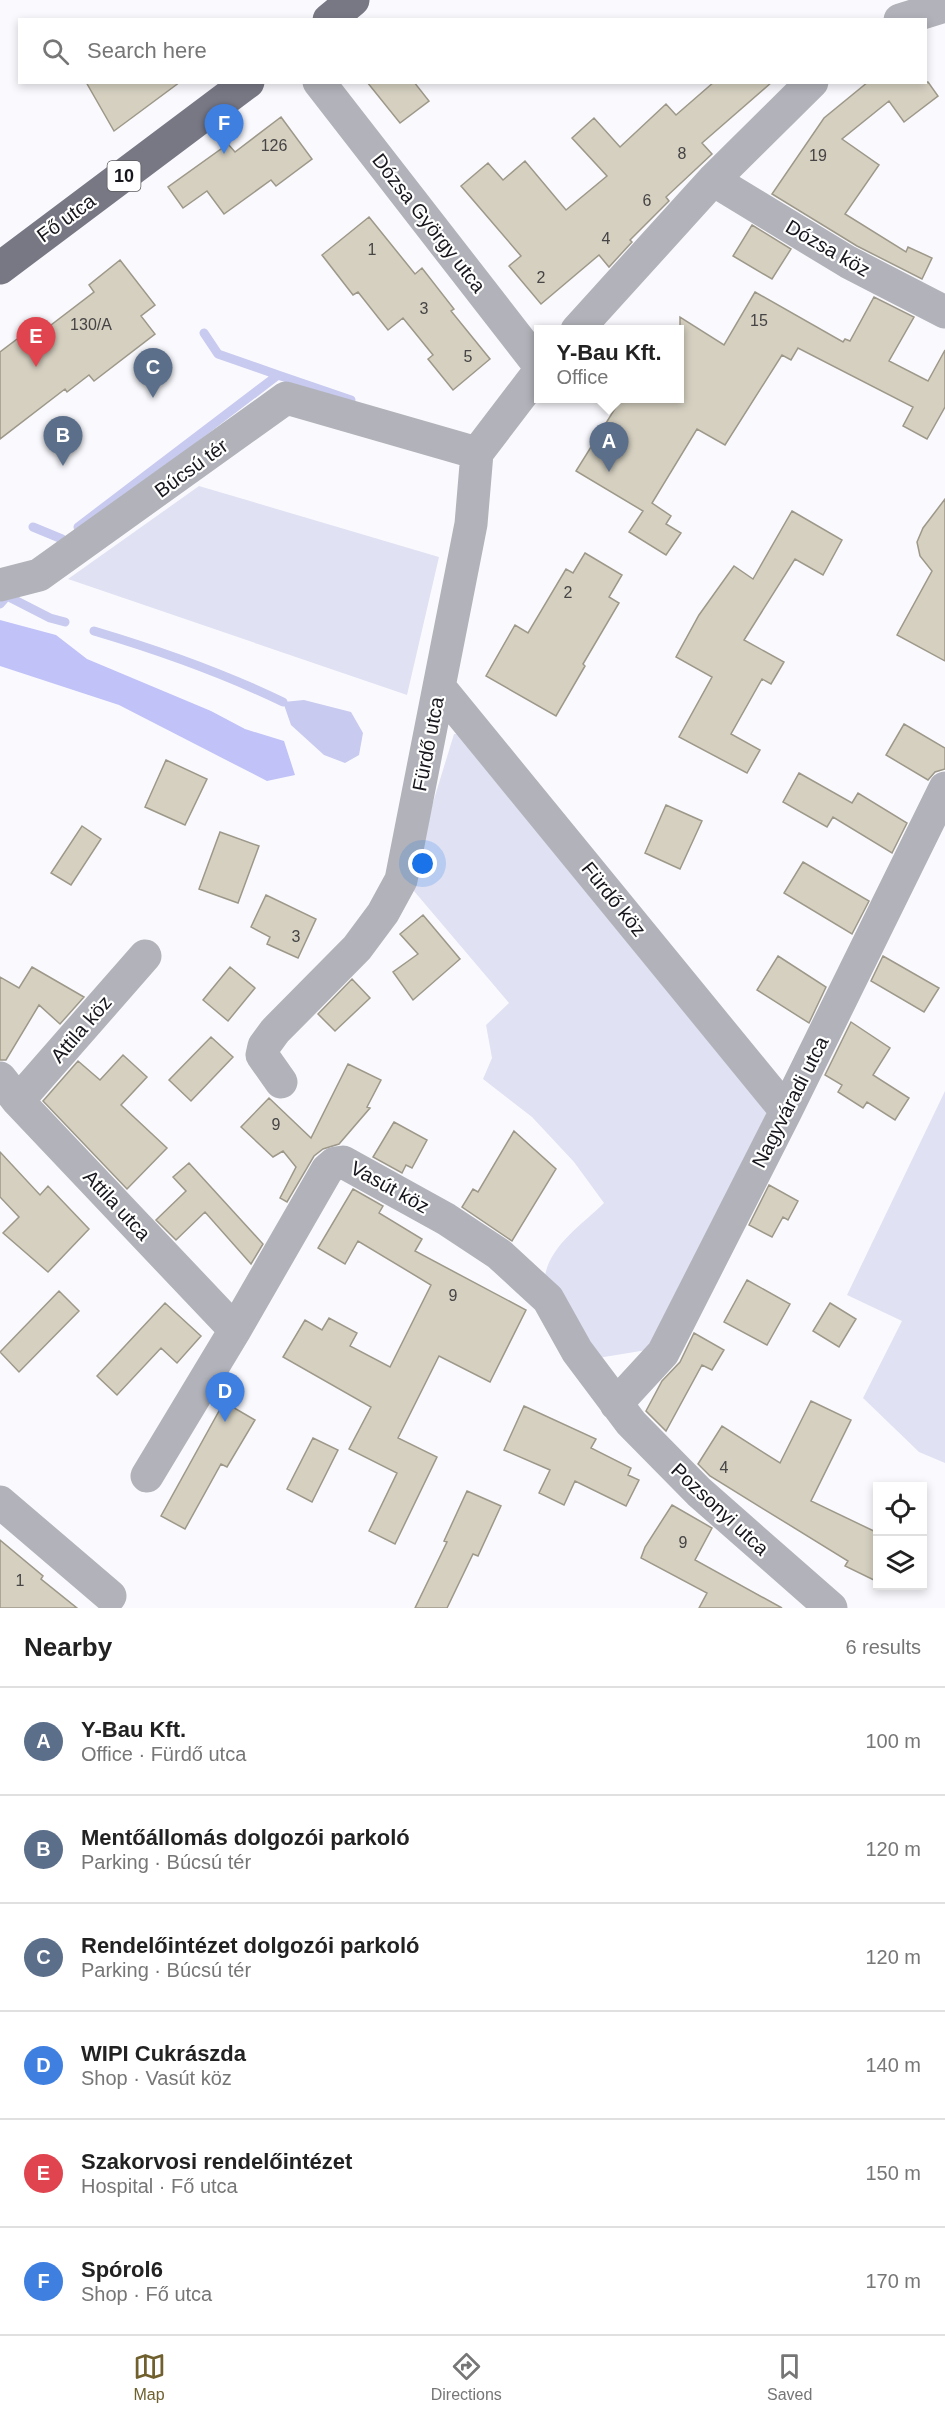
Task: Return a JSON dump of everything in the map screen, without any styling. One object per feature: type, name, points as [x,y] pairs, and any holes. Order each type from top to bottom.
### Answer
[{"type":"main road","name":"Fő utca","points":[[0,268],[245,84]]},
{"type":"street","points":[[906,18],[945,6]]},
{"type":"street","name":"Dózsa György utca","points":[[321,84],[534,359]]},
{"type":"street","points":[[582,325],[714,180],[810,84]]},
{"type":"street","name":"Dózsa köz","points":[[714,180],[848,262],[945,312]]},
{"type":"street","points":[[477,453],[534,378]]},
{"type":"street","name":"Búcsú tér","points":[[0,585],[39,575],[286,398],[477,453]]},
{"type":"street","name":"Fürdő utca","points":[[281,1082],[262,1055],[264,1046],[275,1031],[357,948],[383,913],[401,880],[471,524],[477,453]]},
{"type":"street","name":"Fürdő köz","points":[[440,688],[786,1111]]},
{"type":"street","name":"Nagyváradi utca","points":[[616,1404],[663,1353],[786,1111],[945,788]]},
{"type":"street","name":"Attila köz","points":[[9,1089],[145,956]]},
{"type":"street","name":"Attila utca","points":[[9,1089],[235,1330]]},
{"type":"street","name":"Vasút köz","points":[[147,1476],[235,1330],[327,1170],[335,1163],[344,1162],[446,1219],[499,1254],[548,1299],[577,1352],[616,1404]]},
{"type":"street","name":"Pozsonyi utca","points":[[616,1404],[631,1423],[699,1492],[831,1608]]},
{"type":"street","points":[[0,1502],[110,1596]]},
{"type":"shaded area","points":[[199,486],[439,557],[407,695],[68,579]]},
{"type":"shaded area","points":[[0,620],[56,635],[87,659],[211,711],[245,729],[284,741],[295,775],[267,781],[119,705],[0,666]]},
{"type":"shaded area","points":[[304,700],[351,712],[363,733],[359,755],[345,763],[324,755],[291,725],[283,702]]},
{"type":"shaded area","points":[[454,734],[464,734],[771,1112],[653,1349],[598,1358],[545,1276],[553,1254],[560,1245],[604,1203],[574,1162],[532,1117],[483,1079],[492,1058],[486,1025],[509,1003],[408,884]]},
{"type":"shaded area","points":[[945,1091],[945,1463],[919,1452],[863,1398],[902,1321],[847,1295]]},
{"type":"building","points":[[928,82],[938,96],[904,122],[889,101],[842,139],[879,165],[845,214],[906,252],[908,247],[932,258],[922,279],[857,246],[772,194],[824,118],[866,84],[927,84]]},
{"type":"building","points":[[87,84],[177,84],[114,131]]},
{"type":"building","points":[[369,84],[416,84],[429,101],[400,123]]},
{"type":"building","points":[[712,84],[770,84],[702,143],[712,154],[666,197],[669,201],[630,240],[632,242],[609,267],[599,255],[541,304],[509,266],[521,256],[461,186],[488,163],[503,180],[525,161],[566,210],[607,176],[572,138],[594,118],[620,147],[666,104],[676,115]]},
{"type":"building","points":[[281,117],[312,159],[276,186],[271,180],[224,214],[207,191],[183,208],[168,187],[228,144],[235,152]]},
{"type":"building","points":[[369,217],[415,274],[422,268],[454,309],[451,311],[490,359],[453,390],[428,359],[433,355],[403,318],[388,330],[358,292],[353,295],[322,255]]},
{"type":"building","points":[[752,225],[791,249],[772,279],[733,256]]},
{"type":"building","points":[[120,260],[155,305],[141,316],[155,334],[94,381],[89,375],[67,392],[65,389],[0,439],[0,352],[41,321],[47,328],[94,292],[89,285]]},
{"type":"building","points":[[755,292],[843,342],[845,339],[850,341],[874,297],[914,317],[889,361],[928,381],[945,350],[945,407],[927,439],[903,426],[913,407],[798,348],[791,360],[782,355],[725,445],[697,429],[652,503],[671,516],[666,524],[681,533],[666,555],[629,532],[643,511],[576,471],[618,403],[684,403],[684,325],[680,325],[680,317],[724,345]]},
{"type":"building","points":[[945,499],[945,661],[897,635],[932,571],[920,556],[917,542],[923,528]]},
{"type":"building","points":[[792,511],[842,540],[823,575],[795,559],[744,640],[784,662],[771,684],[762,679],[731,734],[760,750],[747,773],[679,737],[712,677],[676,657],[699,615],[734,566],[753,579]]},
{"type":"building","points":[[585,553],[622,575],[609,597],[619,603],[556,716],[486,676],[515,625],[528,633],[566,569],[573,573]]},
{"type":"building","points":[[904,724],[945,748],[945,769],[935,772],[928,780],[886,755]]},
{"type":"building","points":[[166,760],[207,779],[185,825],[145,807]]},
{"type":"building","points":[[799,773],[852,803],[858,793],[907,823],[892,853],[833,817],[827,827],[783,802]]},
{"type":"building","points":[[666,805],[702,821],[680,869],[645,853]]},
{"type":"building","points":[[82,826],[101,839],[71,885],[51,873]]},
{"type":"building","points":[[220,832],[259,846],[238,903],[199,889]]},
{"type":"building","points":[[803,862],[869,901],[852,934],[784,893]]},
{"type":"building","points":[[266,895],[316,919],[298,958],[267,944],[270,937],[251,927]]},
{"type":"building","points":[[423,915],[460,959],[413,1000],[393,972],[418,954],[400,934]]},
{"type":"building","points":[[778,956],[826,987],[809,1023],[757,990]]},
{"type":"building","points":[[883,956],[939,988],[924,1012],[871,981]]},
{"type":"building","points":[[32,967],[84,997],[60,1024],[39,1005],[6,1060],[0,1060],[0,977],[19,988]]},
{"type":"building","points":[[230,967],[255,988],[228,1021],[203,1000]]},
{"type":"building","points":[[352,979],[370,998],[335,1031],[318,1014]]},
{"type":"building","points":[[851,1022],[890,1048],[873,1075],[909,1098],[895,1120],[867,1102],[863,1108],[838,1092],[842,1085],[825,1075]]},
{"type":"building","points":[[211,1037],[233,1057],[191,1101],[169,1080]]},
{"type":"building","points":[[123,1055],[147,1077],[121,1105],[167,1148],[127,1189],[43,1101],[78,1061],[100,1080]]},
{"type":"building","points":[[348,1064],[381,1080],[367,1107],[370,1108],[339,1144],[323,1149],[314,1156],[287,1202],[280,1198],[296,1167],[283,1151],[273,1157],[241,1127],[269,1098],[311,1138]]},
{"type":"building","points":[[394,1122],[427,1140],[412,1168],[406,1165],[402,1173],[373,1157]]},
{"type":"building","points":[[514,1131],[556,1169],[512,1241],[462,1207],[473,1189],[478,1192]]},
{"type":"building","points":[[0,1152],[40,1195],[48,1186],[89,1229],[48,1272],[3,1233],[19,1217],[0,1197]]},
{"type":"building","points":[[189,1163],[263,1244],[251,1264],[205,1212],[176,1240],[156,1220],[186,1191],[173,1177]]},
{"type":"building","points":[[769,1185],[798,1201],[788,1220],[783,1217],[772,1237],[749,1225]]},
{"type":"building","points":[[353,1189],[383,1206],[379,1213],[422,1239],[415,1251],[526,1310],[490,1382],[439,1356],[398,1438],[437,1457],[395,1544],[369,1531],[397,1473],[349,1449],[371,1407],[283,1357],[305,1320],[322,1330],[329,1318],[357,1333],[350,1346],[390,1367],[431,1285],[358,1241],[345,1264],[318,1248]]},
{"type":"building","points":[[747,1280],[790,1304],[767,1345],[724,1322]]},
{"type":"building","points":[[59,1291],[79,1311],[19,1372],[0,1352]]},
{"type":"building","points":[[165,1303],[201,1336],[177,1363],[161,1348],[117,1395],[97,1376]]},
{"type":"building","points":[[830,1303],[856,1319],[839,1347],[813,1331]]},
{"type":"building","points":[[694,1333],[724,1350],[712,1370],[702,1365],[666,1431],[646,1411],[662,1381],[680,1362]]},
{"type":"building","points":[[811,1401],[851,1420],[811,1501],[873,1531],[873,1580],[845,1566],[848,1561],[710,1476],[698,1464],[722,1426],[780,1463]]},
{"type":"building","points":[[224,1402],[255,1420],[227,1467],[221,1464],[185,1529],[161,1516]]},
{"type":"building","points":[[524,1406],[596,1439],[591,1448],[631,1468],[628,1475],[639,1480],[626,1506],[575,1481],[564,1505],[539,1493],[550,1470],[504,1450]]},
{"type":"building","points":[[313,1438],[338,1450],[312,1502],[287,1489]]},
{"type":"building","points":[[467,1491],[501,1506],[478,1556],[473,1554],[447,1608],[415,1608],[447,1542],[444,1541]]},
{"type":"building","points":[[672,1505],[712,1528],[695,1560],[782,1608],[699,1608],[707,1593],[641,1558],[645,1547]]},
{"type":"building","points":[[0,1540],[43,1576],[41,1579],[77,1608],[0,1608]]},
{"type":"waterway","points":[[204,333],[218,354],[278,375]]},
{"type":"waterway","points":[[78,527],[278,375],[351,400]]},
{"type":"waterway","points":[[33,527],[62,539]]},
{"type":"waterway","points":[[0,604],[7,596],[50,618],[65,622]]},
{"type":"waterway","points":[[94,631],[190,663],[283,702]]},
{"type":"place","name":"Spórol6","points":[[224,154]]},
{"type":"place","name":"Szakorvosi rendelőintézet","points":[[36,367]]},
{"type":"place","name":"Rendelőintézet dolgozói parkoló","points":[[153,398]]},
{"type":"place","name":"Mentőállomás dolgozói parkoló","points":[[63,466]]},
{"type":"place","name":"Y-Bau Kft.","points":[[609,472]]},
{"type":"place","name":"WIPI Cukrászda","points":[[225,1422]]}]
